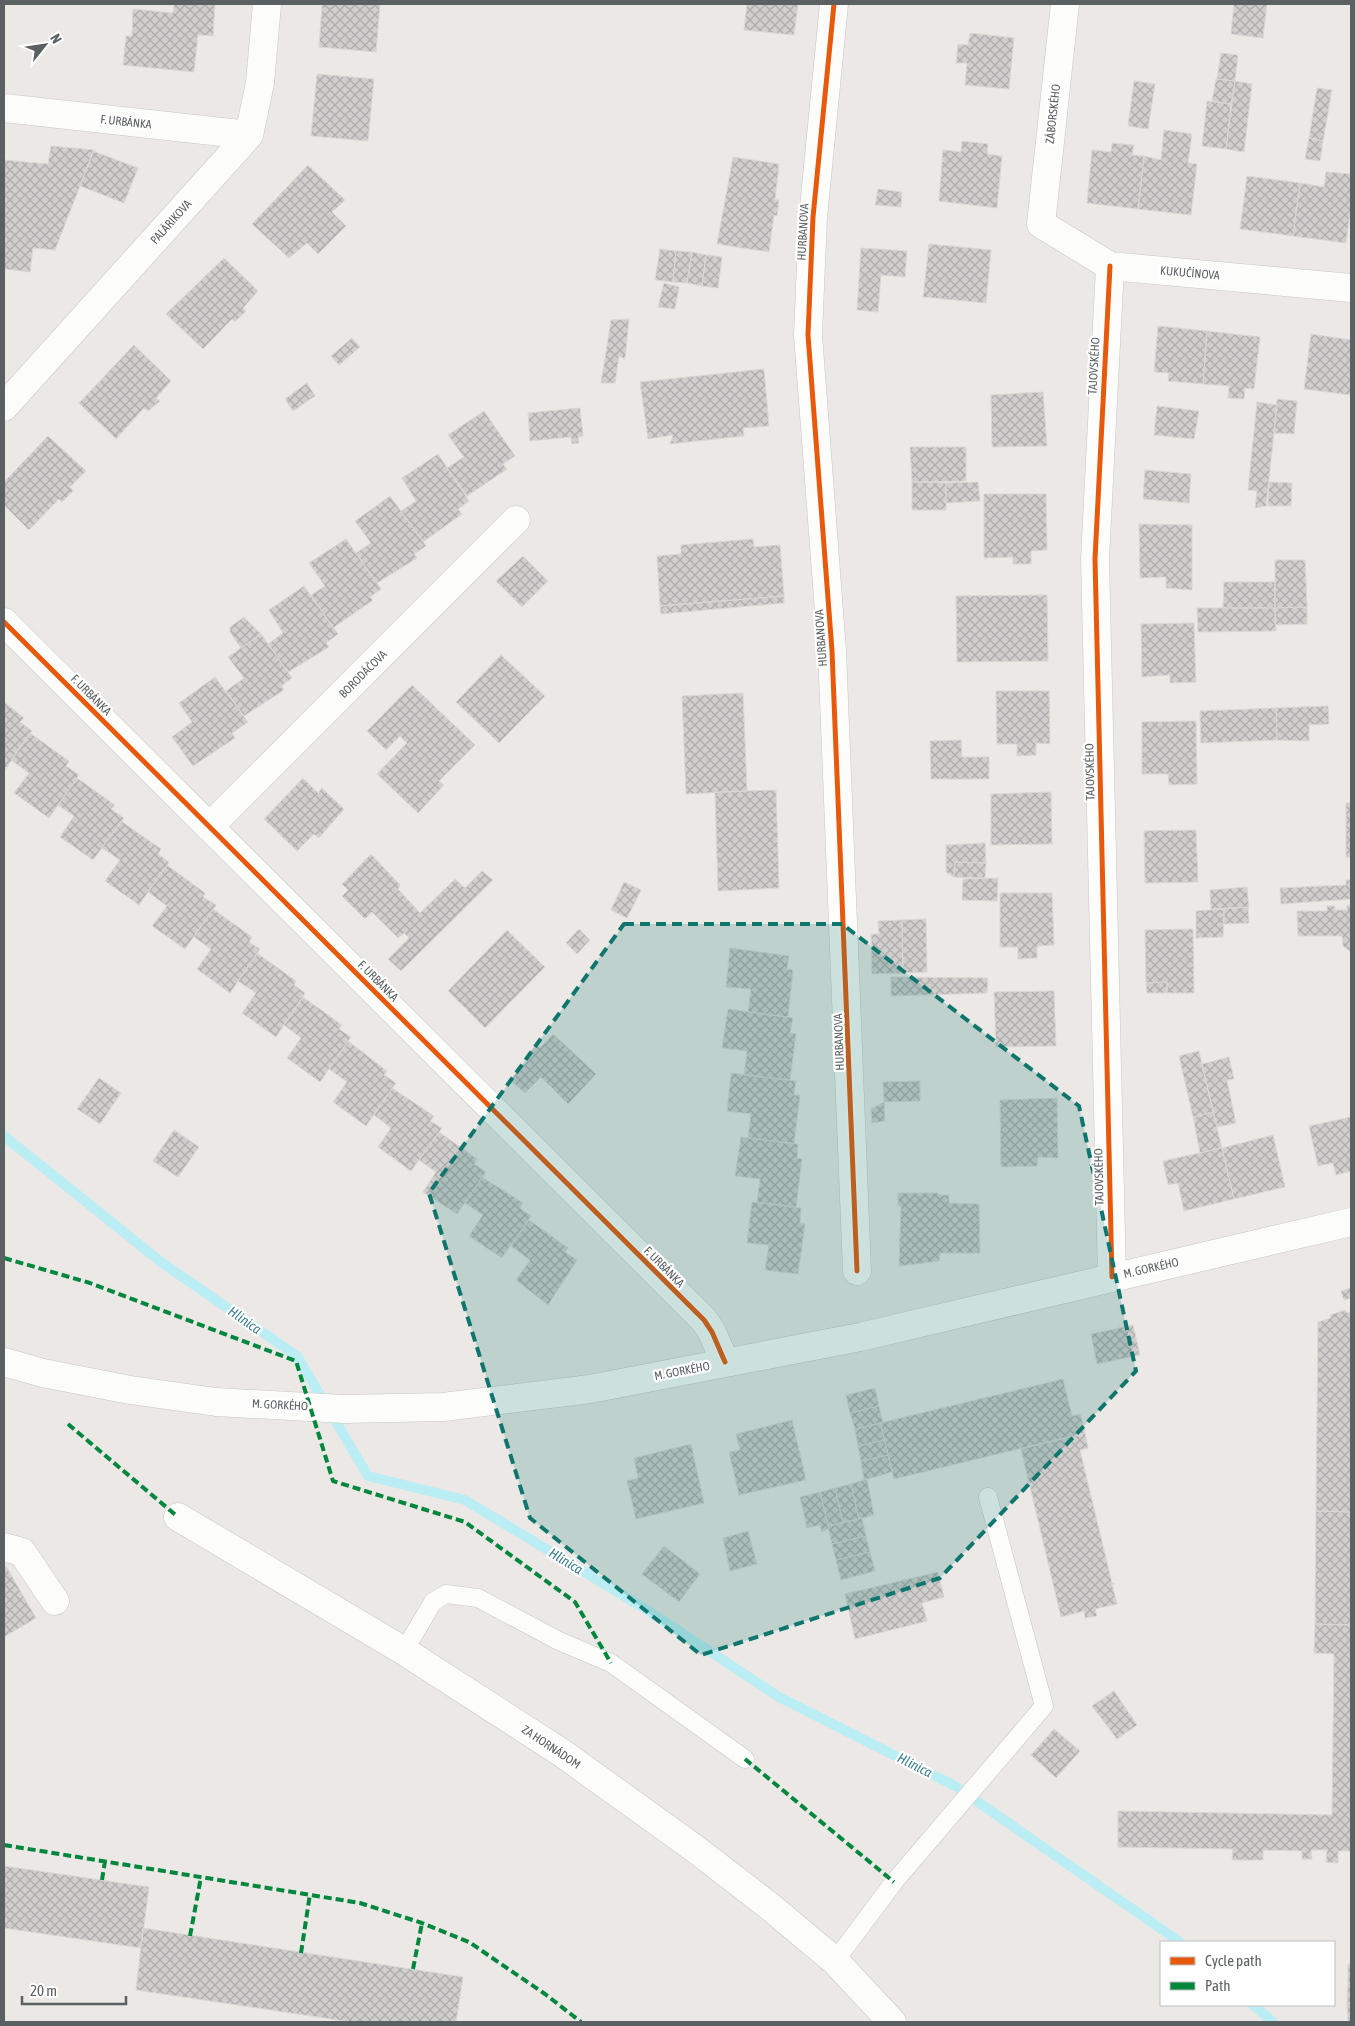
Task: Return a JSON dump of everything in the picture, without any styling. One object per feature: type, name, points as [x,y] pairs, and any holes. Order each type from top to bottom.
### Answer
[{"type":"street","points":[[249,135],[260,83],[267,4]]},
{"type":"street","name":"HURBANOVA","points":[[834,4],[812,218],[808,335],[832,651],[858,1271]]},
{"type":"street","name":"ZÁBORSKÉHO","points":[[1041,224],[1065,4]]},
{"type":"street","name":"F. URBÁNKA","points":[[4,108],[249,135]]},
{"type":"street","name":"PALÁRIKOVA","points":[[4,407],[249,135]]},
{"type":"street","name":"KUKUČÍNOVA","points":[[1041,224],[1110,266],[1351,288]]},
{"type":"street","name":"TAJOVSKÉHO","points":[[1110,266],[1095,559],[1112,1278]]},
{"type":"street","name":"BORODÁČOVA","points":[[209,827],[516,520]]},
{"type":"street","name":"F. URBÁNKA","points":[[4,622],[704,1320],[712,1332],[725,1362]]},
{"type":"street","name":"M. GORKÉHO","points":[[4,1362],[43,1373],[130,1390],[216,1402],[344,1409],[443,1406],[590,1389],[860,1337],[1351,1222]]},
{"type":"street","name":"ZA HORNÁDOM","points":[[178,1517],[404,1651],[562,1753],[694,1848],[768,1905],[835,1962],[892,2022]]},
{"type":"street","points":[[4,1547],[22,1552],[55,1602]]},
{"type":"lane","points":[[835,1962],[894,1882],[1044,1706],[988,1497]]},
{"type":"lane","points":[[404,1651],[433,1602],[446,1594],[478,1598],[559,1641],[611,1663],[745,1759]]},
{"type":"highlighted area","points":[[624,924],[842,924],[1079,1106],[1136,1371],[940,1578],[701,1655],[530,1518],[429,1193]]},
{"type":"building","points":[[174,4],[215,4],[213,36],[198,35],[194,72],[123,65],[126,36],[132,36],[133,9],[173,13]]},
{"type":"building","points":[[322,4],[380,4],[376,52],[319,47]]},
{"type":"building","points":[[747,4],[798,4],[794,35],[744,30]]},
{"type":"building","points":[[1234,4],[1267,4],[1263,38],[1231,34]]},
{"type":"building","points":[[970,33],[1014,38],[1009,89],[965,85],[967,63],[956,63],[958,44],[968,45]]},
{"type":"building","points":[[1221,53],[1238,55],[1235,81],[1217,79]]},
{"type":"building","points":[[317,74],[374,79],[368,141],[311,136]]},
{"type":"building","points":[[1216,79],[1235,81],[1231,104],[1212,101]]},
{"type":"building","points":[[1134,81],[1155,84],[1148,129],[1128,126]]},
{"type":"building","points":[[1235,81],[1252,84],[1244,152],[1226,149]]},
{"type":"building","points":[[1317,88],[1332,90],[1323,141],[1309,138]]},
{"type":"building","points":[[1207,101],[1231,104],[1226,149],[1202,146]]},
{"type":"building","points":[[1164,130],[1192,134],[1188,163],[1197,164],[1191,215],[1138,209],[1144,156],[1161,160]]},
{"type":"building","points":[[1309,138],[1323,141],[1320,161],[1305,159]]},
{"type":"building","points":[[962,141],[988,144],[987,154],[1002,156],[997,208],[939,201],[943,150],[961,152]]},
{"type":"building","points":[[1112,143],[1134,145],[1132,155],[1144,156],[1138,209],[1087,203],[1092,150],[1111,152]]},
{"type":"building","points":[[51,146],[94,150],[55,250],[33,248],[30,272],[4,269],[4,160],[48,164]]},
{"type":"building","points":[[93,151],[138,168],[124,203],[80,186]]},
{"type":"building","points":[[733,157],[779,164],[775,200],[779,200],[777,216],[774,215],[769,252],[717,244]]},
{"type":"building","points":[[308,165],[345,200],[332,212],[346,226],[318,254],[307,243],[289,258],[252,224]]},
{"type":"building","points":[[1326,172],[1351,174],[1351,206],[1346,243],[1293,236],[1300,183],[1324,187]]},
{"type":"building","points":[[1247,176],[1300,183],[1293,236],[1240,229]]},
{"type":"building","points":[[878,189],[902,192],[901,207],[875,205]]},
{"type":"building","points":[[929,244],[991,250],[986,303],[923,297]]},
{"type":"building","points":[[861,248],[907,251],[905,277],[881,275],[878,312],[857,310]]},
{"type":"building","points":[[660,249],[676,251],[673,282],[655,280]]},
{"type":"building","points":[[676,251],[692,252],[687,283],[673,282]]},
{"type":"building","points":[[692,252],[706,255],[702,286],[687,283]]},
{"type":"building","points":[[706,255],[722,257],[718,288],[702,286]]},
{"type":"building","points":[[224,258],[258,291],[243,308],[246,311],[235,322],[232,319],[203,349],[166,314]]},
{"type":"building","points":[[664,283],[679,287],[675,309],[658,307]]},
{"type":"building","points":[[629,319],[625,359],[619,356],[615,383],[601,383],[611,320]]},
{"type":"building","points":[[1158,326],[1207,331],[1203,384],[1168,381],[1169,373],[1154,372]]},
{"type":"building","points":[[1207,331],[1260,337],[1254,389],[1245,388],[1244,399],[1228,398],[1229,386],[1203,384]]},
{"type":"building","points":[[1311,334],[1351,340],[1351,395],[1304,389]]},
{"type":"building","points":[[352,338],[360,347],[339,365],[331,356]]},
{"type":"building","points":[[134,345],[171,381],[156,398],[160,401],[148,411],[144,408],[116,439],[79,403]]},
{"type":"building","points":[[764,369],[769,426],[743,428],[744,436],[670,444],[673,435],[648,439],[640,382]]},
{"type":"building","points":[[307,383],[315,396],[293,411],[285,399]]},
{"type":"building","points":[[1043,392],[1047,446],[992,447],[991,395]]},
{"type":"building","points":[[1277,399],[1297,401],[1294,434],[1274,433]]},
{"type":"building","points":[[1257,402],[1277,405],[1266,506],[1255,508],[1257,491],[1248,490]]},
{"type":"building","points":[[1157,406],[1199,411],[1194,439],[1154,435]]},
{"type":"building","points":[[580,408],[583,436],[578,437],[579,443],[572,444],[571,437],[530,441],[528,413]]},
{"type":"building","points":[[484,411],[515,456],[503,464],[507,469],[467,496],[447,468],[464,457],[448,435]]},
{"type":"building","points":[[48,436],[86,471],[70,487],[73,491],[62,502],[59,499],[29,530],[4,505],[4,482]]},
{"type":"building","points":[[910,447],[966,447],[966,481],[912,482]]},
{"type":"building","points":[[438,454],[469,501],[458,509],[462,514],[423,542],[401,511],[416,501],[402,478]]},
{"type":"building","points":[[1145,470],[1191,474],[1189,503],[1143,499]]},
{"type":"building","points":[[912,482],[946,483],[946,510],[912,510]]},
{"type":"building","points":[[978,482],[980,501],[946,503],[946,483]]},
{"type":"building","points":[[1269,482],[1292,483],[1291,506],[1268,506]]},
{"type":"building","points":[[984,494],[1046,494],[1047,550],[1031,551],[1031,564],[1013,564],[1013,557],[984,558]]},
{"type":"building","points":[[390,496],[426,546],[414,554],[417,558],[377,583],[356,553],[371,543],[355,521]]},
{"type":"building","points":[[1139,524],[1192,525],[1192,590],[1166,588],[1166,577],[1140,578]]},
{"type":"building","points":[[346,539],[381,589],[370,597],[373,600],[333,628],[311,595],[325,586],[309,563]]},
{"type":"building","points":[[753,539],[754,547],[780,545],[784,596],[660,606],[657,556],[681,554],[681,545]]},
{"type":"building","points":[[523,556],[548,581],[522,607],[496,581]]},
{"type":"building","points":[[1275,560],[1305,560],[1307,607],[1275,608]]},
{"type":"building","points":[[1224,582],[1275,582],[1275,608],[1223,608]]},
{"type":"building","points":[[304,586],[338,634],[326,643],[329,647],[288,672],[268,644],[283,633],[269,610]]},
{"type":"building","points":[[1047,595],[1048,661],[957,662],[956,596]]},
{"type":"building","points":[[784,596],[784,603],[661,614],[660,606]]},
{"type":"building","points":[[1307,607],[1307,624],[1275,625],[1275,608]]},
{"type":"building","points":[[1197,608],[1275,608],[1276,631],[1198,632]]},
{"type":"building","points":[[244,617],[261,634],[241,648],[230,632],[230,627]]},
{"type":"building","points":[[1194,623],[1196,682],[1170,683],[1170,675],[1142,677],[1141,624]]},
{"type":"building","points":[[261,634],[292,678],[281,686],[284,690],[244,716],[226,691],[244,678],[228,657]]},
{"type":"building","points":[[501,655],[545,696],[499,743],[456,702]]},
{"type":"building","points":[[215,677],[248,722],[232,733],[235,738],[193,766],[172,737],[192,722],[179,703]]},
{"type":"building","points":[[412,685],[475,745],[439,781],[444,785],[418,813],[377,774],[407,743],[400,736],[386,750],[367,731]]},
{"type":"building","points":[[996,691],[1049,691],[1050,744],[1036,743],[1036,755],[1017,756],[1017,744],[997,744]]},
{"type":"building","points":[[743,693],[747,791],[686,794],[682,696]]},
{"type":"building","points":[[4,702],[24,718],[20,722],[32,731],[4,771]]},
{"type":"building","points":[[1328,706],[1329,724],[1309,725],[1309,741],[1277,740],[1276,708]]},
{"type":"building","points":[[1276,708],[1277,740],[1201,743],[1200,711]]},
{"type":"building","points":[[1196,721],[1197,784],[1169,785],[1168,774],[1142,774],[1142,722]]},
{"type":"building","points":[[30,733],[69,761],[66,766],[79,775],[49,818],[14,793],[29,773],[11,760]]},
{"type":"building","points":[[961,740],[962,757],[989,757],[989,779],[931,779],[930,741]]},
{"type":"building","points":[[77,778],[115,805],[111,809],[124,818],[93,860],[60,837],[74,816],[58,805]]},
{"type":"building","points":[[303,778],[318,793],[322,788],[344,809],[319,838],[314,834],[297,851],[264,819]]},
{"type":"building","points":[[776,790],[779,888],[718,891],[715,792]]},
{"type":"building","points":[[1051,792],[1052,844],[991,845],[991,794]]},
{"type":"building","points":[[1346,803],[1351,803],[1351,857],[1346,857]]},
{"type":"building","points":[[121,821],[161,849],[158,854],[169,862],[139,905],[105,881],[120,860],[102,848]]},
{"type":"building","points":[[1196,830],[1198,882],[1145,883],[1144,831]]},
{"type":"building","points":[[985,843],[986,863],[955,862],[954,877],[946,872],[946,845]]},
{"type":"building","points":[[371,854],[400,885],[398,889],[420,913],[455,879],[465,888],[482,871],[493,880],[401,971],[388,959],[409,938],[404,933],[398,938],[372,912],[365,919],[342,896],[348,890],[342,884]]},
{"type":"building","points":[[955,862],[986,863],[985,878],[954,877]]},
{"type":"building","points":[[167,865],[205,893],[203,897],[216,905],[185,949],[152,926],[167,906],[148,892]]},
{"type":"building","points":[[998,878],[997,901],[962,900],[963,879]]},
{"type":"building","points":[[1346,880],[1351,880],[1351,899],[1281,904],[1280,888],[1346,885]]},
{"type":"building","points":[[624,882],[641,890],[627,918],[611,910]]},
{"type":"building","points":[[1247,887],[1249,907],[1211,909],[1210,890]]},
{"type":"building","points":[[1000,893],[1052,893],[1054,945],[1037,946],[1037,958],[1018,959],[1018,947],[1000,947]]},
{"type":"building","points":[[1347,905],[1351,905],[1351,952],[1343,946],[1342,936],[1298,936],[1297,911],[1327,911],[1327,906],[1335,906],[1335,910],[1347,910]]},
{"type":"building","points":[[1248,907],[1249,923],[1224,924],[1224,909]]},
{"type":"building","points":[[213,909],[252,937],[249,942],[260,949],[230,993],[197,969],[211,949],[194,937]]},
{"type":"building","points":[[1224,909],[1223,937],[1196,938],[1196,911]]},
{"type":"building","points":[[926,919],[927,972],[903,973],[902,920]]},
{"type":"building","points":[[902,920],[903,973],[872,974],[871,934],[879,934],[878,921]]},
{"type":"building","points":[[579,929],[590,940],[577,954],[566,943]]},
{"type":"building","points":[[1193,929],[1194,993],[1167,993],[1167,982],[1146,983],[1145,930]]},
{"type":"building","points":[[507,930],[545,967],[485,1028],[448,991]]},
{"type":"building","points":[[730,948],[789,956],[787,969],[793,970],[788,1017],[748,1012],[751,989],[726,987]]},
{"type":"building","points":[[257,953],[296,981],[294,985],[305,993],[276,1037],[242,1013],[256,993],[238,981]]},
{"type":"building","points":[[891,977],[988,978],[987,993],[891,996]]},
{"type":"building","points":[[1167,982],[1167,993],[1147,993],[1146,983]]},
{"type":"building","points":[[1054,991],[1056,1046],[996,1047],[994,992]]},
{"type":"building","points":[[303,997],[342,1025],[339,1029],[351,1037],[320,1082],[287,1058],[301,1038],[284,1025]]},
{"type":"building","points":[[728,1009],[793,1018],[790,1033],[796,1034],[790,1080],[744,1075],[747,1051],[722,1048]]},
{"type":"building","points":[[553,1034],[596,1074],[568,1104],[541,1077],[525,1093],[510,1080],[531,1057],[527,1054],[536,1045],[540,1048]]},
{"type":"building","points":[[348,1041],[387,1071],[384,1075],[396,1083],[366,1126],[333,1102],[347,1082],[329,1069]]},
{"type":"building","points":[[1199,1051],[1213,1112],[1193,1117],[1179,1056]]},
{"type":"building","points":[[1229,1057],[1234,1079],[1227,1080],[1236,1123],[1217,1127],[1202,1064]]},
{"type":"building","points":[[731,1073],[796,1081],[794,1095],[800,1095],[794,1144],[748,1138],[751,1114],[727,1111]]},
{"type":"building","points":[[99,1078],[121,1093],[100,1124],[77,1109]]},
{"type":"building","points":[[920,1081],[920,1101],[884,1102],[883,1082]]},
{"type":"building","points":[[392,1088],[434,1116],[430,1121],[442,1128],[411,1171],[378,1147],[391,1128],[374,1115]]},
{"type":"building","points":[[1057,1098],[1058,1158],[1038,1157],[1037,1166],[1001,1167],[1000,1100]]},
{"type":"building","points":[[884,1102],[885,1121],[872,1123],[871,1109]]},
{"type":"building","points":[[1213,1112],[1222,1148],[1200,1153],[1193,1117]]},
{"type":"building","points":[[1351,1117],[1351,1171],[1336,1175],[1333,1163],[1318,1166],[1309,1126]]},
{"type":"building","points":[[174,1130],[199,1147],[178,1177],[153,1161]]},
{"type":"building","points":[[439,1132],[477,1159],[474,1164],[486,1172],[457,1214],[423,1192],[436,1172],[419,1160]]},
{"type":"building","points":[[1273,1135],[1285,1187],[1234,1199],[1222,1148]]},
{"type":"building","points":[[741,1137],[798,1144],[797,1158],[802,1159],[796,1207],[757,1202],[760,1179],[735,1176]]},
{"type":"building","points":[[1222,1148],[1234,1199],[1184,1211],[1178,1183],[1168,1185],[1163,1161]]},
{"type":"building","points":[[482,1177],[523,1203],[520,1208],[531,1216],[502,1258],[469,1236],[483,1215],[465,1203]]},
{"type":"building","points":[[898,1193],[938,1193],[939,1195],[949,1195],[949,1203],[979,1204],[980,1253],[940,1253],[939,1261],[899,1266],[901,1206],[898,1206]]},
{"type":"building","points":[[752,1202],[801,1208],[800,1223],[805,1224],[798,1274],[765,1270],[769,1245],[747,1243]]},
{"type":"building","points":[[529,1220],[568,1248],[565,1252],[577,1260],[548,1305],[516,1280],[530,1260],[511,1246]]},
{"type":"building","points":[[1351,1288],[1351,1298],[1344,1300],[1341,1291]]},
{"type":"building","points":[[1345,1310],[1347,1313],[1351,1312],[1351,1512],[1316,1511],[1318,1322],[1331,1318],[1330,1315]]},
{"type":"building","points":[[1133,1325],[1140,1355],[1097,1364],[1091,1334]]},
{"type":"building","points":[[1063,1379],[1072,1416],[1080,1414],[1085,1433],[894,1479],[880,1423]]},
{"type":"building","points":[[875,1388],[879,1406],[850,1413],[846,1395]]},
{"type":"building","points":[[879,1406],[883,1423],[855,1429],[850,1413]]},
{"type":"building","points":[[792,1420],[806,1480],[739,1495],[729,1452],[740,1450],[736,1434]]},
{"type":"building","points":[[880,1423],[885,1440],[858,1446],[855,1429]]},
{"type":"building","points":[[1085,1433],[1088,1448],[1080,1450],[1112,1583],[1115,1584],[1112,1584],[1117,1604],[1095,1609],[1097,1616],[1085,1618],[1084,1611],[1061,1617],[1021,1449]]},
{"type":"building","points":[[885,1440],[888,1455],[861,1461],[858,1446]]},
{"type":"building","points":[[691,1444],[704,1503],[636,1519],[627,1481],[638,1478],[634,1458]]},
{"type":"building","points":[[888,1455],[892,1472],[864,1480],[861,1461]]},
{"type":"building","points":[[867,1479],[874,1515],[859,1519],[851,1484]]},
{"type":"building","points":[[851,1484],[859,1519],[843,1523],[835,1488]]},
{"type":"building","points":[[835,1488],[843,1523],[828,1526],[820,1492]]},
{"type":"building","points":[[820,1492],[829,1529],[822,1532],[820,1525],[807,1528],[800,1497]]},
{"type":"building","points":[[1316,1511],[1351,1512],[1351,1625],[1315,1624]]},
{"type":"building","points":[[862,1518],[866,1536],[832,1544],[828,1526]]},
{"type":"building","points":[[748,1531],[757,1564],[730,1571],[723,1538]]},
{"type":"building","points":[[866,1536],[870,1552],[836,1560],[832,1544]]},
{"type":"building","points":[[664,1546],[700,1574],[679,1602],[642,1574]]},
{"type":"building","points":[[870,1552],[875,1571],[841,1580],[836,1560]]},
{"type":"building","points":[[6,1566],[36,1618],[4,1637],[4,1567]]},
{"type":"building","points":[[938,1572],[944,1597],[922,1603],[927,1621],[855,1639],[845,1594]]},
{"type":"building","points":[[1315,1624],[1351,1625],[1351,1851],[1338,1851],[1338,1863],[1326,1862],[1327,1850],[1311,1850],[1312,1859],[1302,1859],[1302,1851],[1263,1850],[1263,1860],[1232,1860],[1233,1849],[1118,1847],[1118,1811],[1332,1815],[1334,1654],[1314,1653]]},
{"type":"building","points":[[1114,1691],[1137,1725],[1117,1739],[1092,1706]]},
{"type":"building","points":[[1054,1729],[1080,1751],[1056,1778],[1031,1755]]},
{"type":"building","points":[[4,1866],[149,1887],[141,1948],[4,1928]]},
{"type":"building","points":[[143,1928],[463,1977],[456,2022],[351,2022],[136,1990]]},
{"type":"building","points":[[1348,1964],[1351,1964],[1351,1983],[1348,1983]]},
{"type":"building","points":[[1348,1983],[1351,1983],[1351,2003],[1347,2003]]},
{"type":"building","points":[[1347,2003],[1351,2003],[1351,2021],[1348,2021]]},
{"type":"waterway","name":"Hlinica","points":[[4,1136],[161,1262],[297,1356],[368,1476],[465,1500],[647,1610],[779,1697],[955,1786],[1179,1941]]},
{"type":"waterway","name":"Hlinica","points":[[1254,2006],[1273,2022]]},
{"type":"marked path","points":[[4,1258],[90,1283],[296,1361],[333,1481],[465,1522],[575,1602],[611,1663]]},
{"type":"marked path","points":[[68,1424],[178,1517]]},
{"type":"marked path","points":[[745,1759],[894,1882]]},
{"type":"marked path","points":[[4,1845],[360,1903],[422,1923],[469,1942],[545,1994],[581,2022]]},
{"type":"marked path","points":[[102,1880],[105,1861]]},
{"type":"marked path","points":[[190,1936],[201,1877]]},
{"type":"marked path","points":[[301,1953],[310,1894]]},
{"type":"marked path","points":[[413,1969],[422,1923]]},
{"type":"cycle path","points":[[834,4],[813,217],[808,335],[832,651],[857,1271]]},
{"type":"cycle path","points":[[1110,266],[1095,559],[1112,1277]]},
{"type":"cycle path","points":[[4,622],[704,1320],[712,1332],[725,1362]]}]
